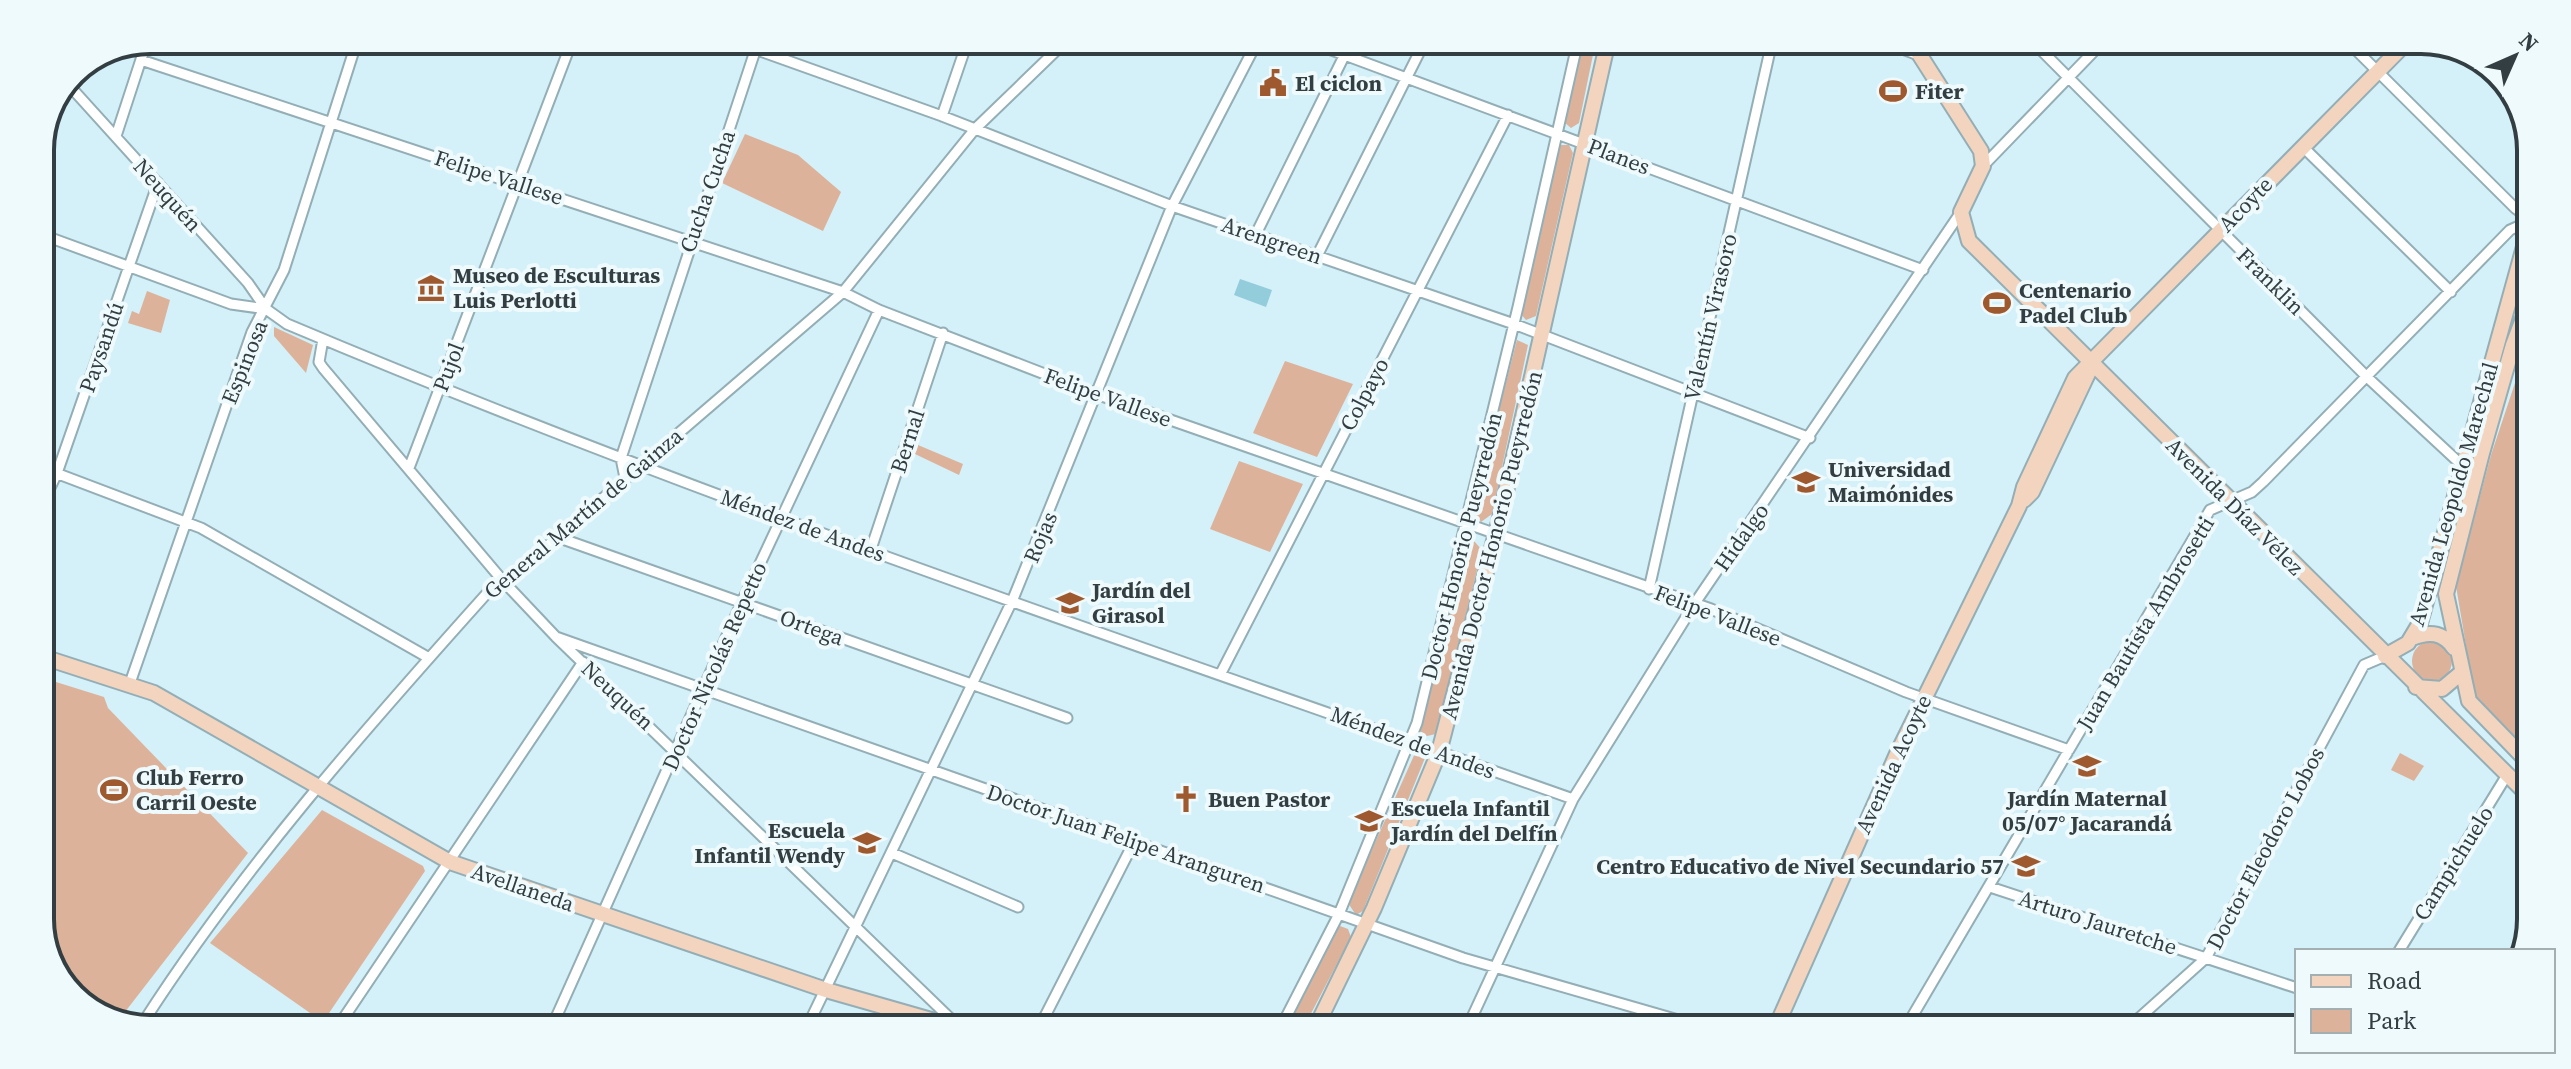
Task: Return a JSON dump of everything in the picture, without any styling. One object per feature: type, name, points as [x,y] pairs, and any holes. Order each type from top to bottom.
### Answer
[{"type":"main road","name":"Avenida Doctor Honorio Pueyrredón","points":[[1322,1015],[1366,924],[1439,752],[1495,535],[1605,54]]},
{"type":"main road","points":[[1922,54],[1976,141],[1983,166]]},
{"type":"main road","name":"Acoyte","points":[[2092,364],[2395,54]]},
{"type":"main road","name":"Hidalgo","points":[[1961,212],[1983,166]]},
{"type":"main road","name":"Avenida Díaz Vélez","points":[[1961,212],[1969,241],[2517,784]]},
{"type":"main road","name":"Avenida Leopoldo Marechal","points":[[2385,656],[2412,638],[2423,613],[2517,267]]},
{"type":"main road","name":"Avenida Leopoldo Marechal","points":[[2461,673],[2448,619],[2446,588],[2517,334]]},
{"type":"main road","name":"Avenida Acoyte","points":[[1781,1015],[1924,698],[2019,506],[2032,492],[2084,387],[2092,364]]},
{"type":"main road","points":[[2412,638],[2429,633],[2441,635],[2457,655]]},
{"type":"main road","name":"Avellaneda","points":[[54,660],[130,683],[214,726],[450,862],[826,990],[914,1015]]},
{"type":"main road","points":[[2416,687],[2442,689],[2461,673],[2472,706],[2517,751]]},
{"type":"main road","points":[[2507,775],[2509,743]]},
{"type":"street","name":"Espinosa","points":[[130,683],[252,332],[284,270],[353,54]]},
{"type":"street","name":"Pujol","points":[[409,468],[567,54]]},
{"type":"street","name":"Cucha Cucha","points":[[625,478],[621,458],[754,54]]},
{"type":"street","name":"Arengreen","points":[[780,54],[1172,206],[1514,324],[1810,438]]},
{"type":"street","points":[[942,116],[963,54]]},
{"type":"street","name":"General Martín de Gainza","points":[[148,1015],[198,937],[318,788],[429,658],[503,581],[843,292],[975,129],[1053,54]]},
{"type":"street","name":"Rojas","points":[[813,1015],[1013,599],[1099,395],[1172,206],[1251,54]]},
{"type":"street","points":[[1256,234],[1345,54]]},
{"type":"street","name":"Planes","points":[[1345,54],[1923,270]]},
{"type":"street","points":[[1317,256],[1418,54]]},
{"type":"street","name":"Doctor Honorio Pueyrredón","points":[[1287,1015],[1339,914],[1412,741],[1514,324],[1575,54]]},
{"type":"street","name":"Valentín Virasoro","points":[[1649,589],[1769,54]]},
{"type":"street","name":"Franklin","points":[[2045,54],[2368,378],[2475,477]]},
{"type":"street","name":"Hidalgo","points":[[1983,166],[2091,54]]},
{"type":"street","points":[[2360,54],[2517,210]]},
{"type":"street","points":[[116,136],[143,55]]},
{"type":"street","name":"Felipe Vallese","points":[[141,60],[691,239],[843,292],[879,310],[1099,395],[1695,603],[1924,698],[2069,750]]},
{"type":"street","name":"Neuquén","points":[[75,91],[248,283],[266,309]]},
{"type":"street","name":"Colpayo","points":[[1221,673],[1508,115]]},
{"type":"street","points":[[2302,146],[2451,292]]},
{"type":"street","name":"Paysandú","points":[[54,479],[158,183]]},
{"type":"street","name":"Hidalgo","points":[[1473,1015],[1573,799],[1695,603],[1961,212]]},
{"type":"street","name":"Juan Bautista Ambrosetti","points":[[1913,1015],[2210,510],[2252,492],[2263,482],[2510,230],[2517,227]]},
{"type":"street","name":"Méndez de Andes","points":[[54,239],[231,304],[266,309],[287,324],[441,387],[781,518],[1573,799]]},
{"type":"street","name":"Doctor Nicolás Repetto","points":[[557,1015],[742,602],[879,310]]},
{"type":"street","name":"Bernal","points":[[871,549],[943,333]]},
{"type":"street","name":"Neuquén","points":[[323,339],[319,362],[503,581],[556,637],[676,749],[947,1015]]},
{"type":"street","points":[[54,472],[187,521],[429,658]]},
{"type":"street","name":"Ortega","points":[[557,537],[1067,718]]},
{"type":"street","name":"Doctor Juan Felipe Aranguren","points":[[556,637],[1366,924],[1496,968],[1660,1015]]},
{"type":"street","name":"Doctor Eleodoro Lobos","points":[[2142,1015],[2206,958],[2364,665],[2385,656]]},
{"type":"street","points":[[345,1015],[583,662]]},
{"type":"street","name":"Campichuelo","points":[[2400,949],[2507,775]]},
{"type":"street","points":[[1046,1015],[1135,840]]},
{"type":"street","points":[[892,853],[1018,907]]},
{"type":"street","name":"Arturo Jauretche","points":[[1990,887],[2295,987]]},
{"type":"green space","points":[[1579,54],[1593,54],[1579,123],[1571,128],[1564,122]]},
{"type":"green space","points":[[745,134],[798,155],[841,192],[823,231],[722,183]]},
{"type":"green space","points":[[1559,145],[1569,145],[1573,153],[1536,316],[1526,320],[1520,313]]},
{"type":"green space","points":[[147,291],[170,300],[161,333],[128,323],[132,311],[139,314]]},
{"type":"green space","points":[[274,327],[313,345],[306,373],[274,336]]},
{"type":"green space","points":[[1517,340],[1528,345],[1492,514],[1481,522],[1473,510]]},
{"type":"green space","points":[[1285,361],[1353,384],[1317,457],[1253,433]]},
{"type":"green space","points":[[2517,377],[2517,740],[2482,707],[2474,694],[2456,586],[2491,455]]},
{"type":"green space","points":[[918,445],[963,464],[959,475],[915,454]]},
{"type":"green space","points":[[1239,461],[1303,484],[1270,552],[1210,529]]},
{"type":"green space","points":[[1474,541],[1482,550],[1436,734],[1427,736],[1420,731],[1467,546]]},
{"type":"green space","points":[[2432,641],[2446,647],[2452,661],[2446,675],[2432,681],[2418,675],[2412,661],[2418,647]]},
{"type":"green space","name":"Club Ferro Carril Oeste","points":[[54,681],[104,697],[108,708],[248,853],[125,1011],[92,995],[78,982],[64,961],[54,925]]},
{"type":"green space","points":[[1416,751],[1425,758],[1363,911],[1356,915],[1348,903]]},
{"type":"green space","points":[[2400,753],[2424,766],[2414,781],[2391,770]]},
{"type":"green space","name":"Club Ferro Carril Oeste","points":[[322,810],[423,866],[425,871],[328,1015],[313,1015],[210,943]]},
{"type":"green space","points":[[1340,926],[1348,929],[1351,937],[1310,1015],[1293,1015],[1335,929]]},
{"type":"water","points":[[1240,279],[1272,290],[1266,307],[1234,295]]},
{"type":"place","name":"El ciclon","points":[[1273,83]]},
{"type":"place","name":"Fiter","points":[[1893,91]]},
{"type":"place","name":"Museo de Esculturas Luis Perlotti","points":[[431,288]]},
{"type":"place","name":"Centenario Padel Club","points":[[1997,303]]},
{"type":"place","name":"Universidad Maimónides","points":[[1806,482]]},
{"type":"place","name":"Jardín del Girasol","points":[[1070,603]]},
{"type":"place","name":"Jardín Maternal 05/07° Jacarandá","points":[[2087,766]]},
{"type":"place","name":"Club Ferro Carril Oeste","points":[[114,790]]},
{"type":"place","name":"Buen Pastor","points":[[1186,799]]},
{"type":"place","name":"Escuela Infantil Jardín del Delfín","points":[[1369,821]]},
{"type":"place","name":"Escuela Infantil Wendy","points":[[867,843]]},
{"type":"place","name":"Centro Educativo de Nivel Secundario 57","points":[[2026,866]]}]
